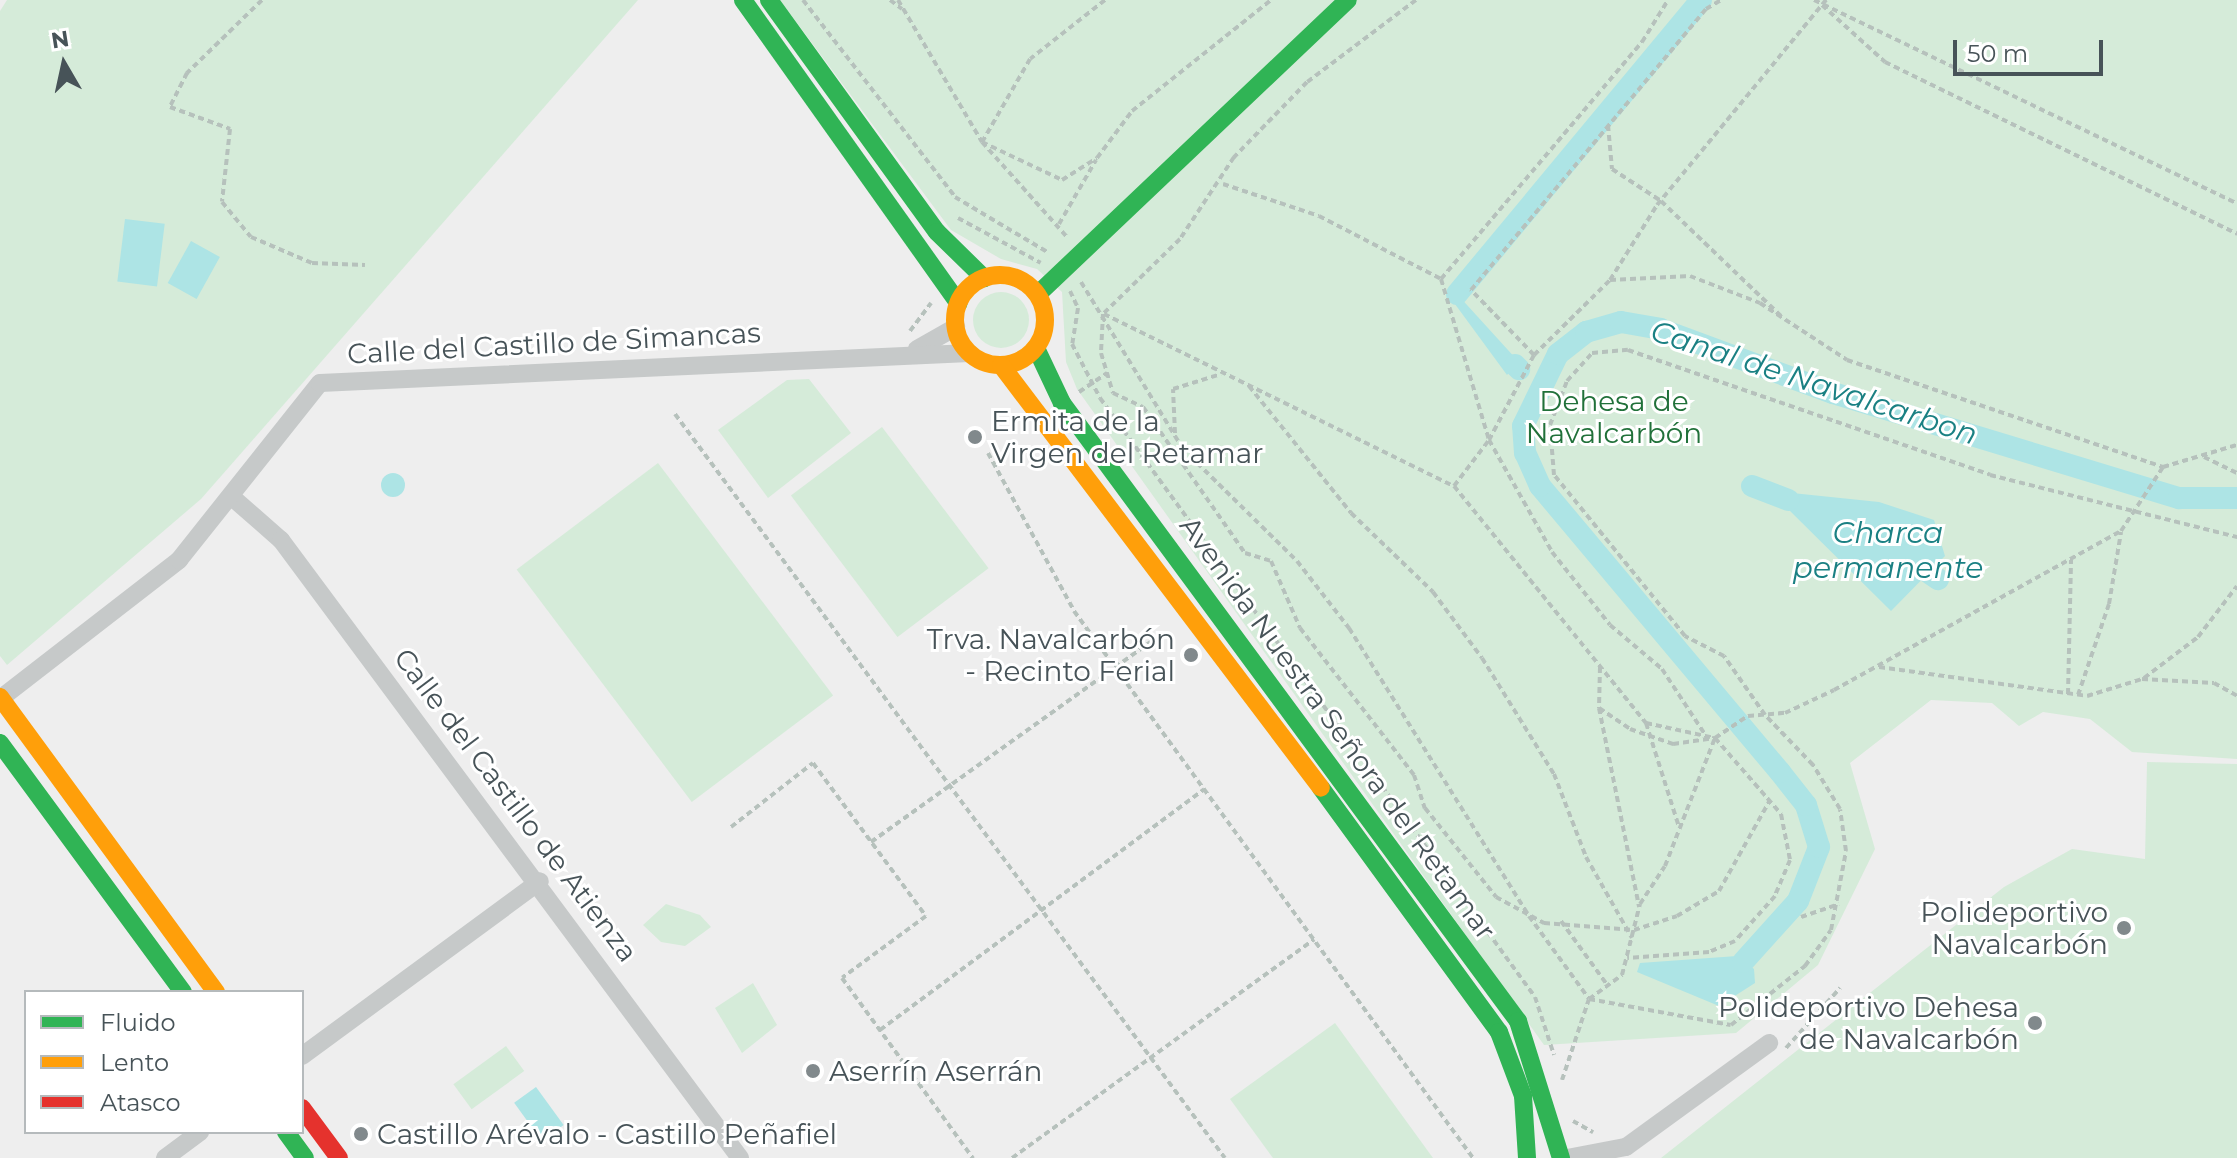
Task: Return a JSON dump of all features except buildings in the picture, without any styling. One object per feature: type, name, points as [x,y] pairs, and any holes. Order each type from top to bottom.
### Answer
[{"type":"street","points":[[743,0],[958,303],[956,327],[969,353],[1001,365],[1036,348],[1046,322],[1038,294],[1014,277],[984,278],[958,303]]},
{"type":"street","points":[[769,0],[937,232],[984,278]]},
{"type":"street","points":[[1038,294],[1348,0]]},
{"type":"street","name":"Calle del Castillo de Simancas","points":[[907,353],[956,327]]},
{"type":"street","name":"Avenida Nuestra Señora del Retamar","points":[[1036,348],[1062,403],[1518,1021],[1563,1158]]},
{"type":"street","name":"Calle del Castillo de Simancas","points":[[0,698],[179,560],[233,498],[320,383],[907,353],[969,353]]},
{"type":"street","name":"Avenida Nuestra Señora del Retamar","points":[[1001,365],[1229,660],[1499,1032],[1523,1096],[1527,1158]]},
{"type":"street","name":"Calle del Castillo de Atienza","points":[[233,498],[281,540],[540,881],[736,1157]]},
{"type":"street","points":[[0,698],[215,990]]},
{"type":"street","points":[[0,743],[182,990]]},
{"type":"street","points":[[304,1055],[540,881]]},
{"type":"street","points":[[1527,1158],[1623,1153],[1769,1043]]},
{"type":"street","points":[[304,1111],[339,1158]]},
{"type":"street","points":[[165,1158],[197,1134]]},
{"type":"street","points":[[287,1134],[305,1158]]},
{"type":"path","points":[[262,0],[187,73],[170,107],[230,129],[222,202],[251,237],[312,263],[365,265]]},
{"type":"path","points":[[803,0],[955,197],[1062,270],[1103,314],[1176,437],[1246,517],[1297,561],[1349,628],[1529,916],[1589,999],[1731,1025],[1805,966],[1831,930],[1839,904],[1846,851],[1840,809],[1813,765],[1765,715],[1724,656],[1685,636],[1554,475],[1550,425],[1567,381],[1592,353],[1628,350],[1990,475],[2142,508],[2237,537]]},
{"type":"path","points":[[890,0],[904,10]]},
{"type":"path","points":[[898,0],[982,142],[1059,224]]},
{"type":"path","points":[[982,142],[1030,59],[1105,0]]},
{"type":"path","points":[[1271,0],[1132,111],[1097,158],[1059,224],[1062,270],[1078,308],[1072,344],[1100,398],[1535,997],[1559,1087],[1589,999],[1622,975],[1639,909],[1680,829],[1715,738]]},
{"type":"path","points":[[1416,0],[1307,82],[1234,157],[1223,184],[1180,239],[1103,314],[1101,353],[1113,393],[1143,407],[1245,553],[1271,561],[1300,628],[1414,775],[1425,808],[1496,897],[1529,916],[1634,930],[1719,891],[1770,800]]},
{"type":"path","points":[[1441,279],[1642,42],[1668,0]]},
{"type":"path","points":[[1534,355],[1471,290],[1608,125],[1721,0]]},
{"type":"path","points":[[1814,0],[1824,2],[2237,204]]},
{"type":"path","points":[[1454,486],[1489,440],[1534,355],[1610,280],[1661,201],[1824,2]]},
{"type":"path","points":[[1824,2],[1885,62],[2237,234]]},
{"type":"path","points":[[1608,125],[1612,169],[1661,201],[1789,324]]},
{"type":"path","points":[[982,142],[1062,180],[1097,158]]},
{"type":"path","points":[[1223,184],[1319,216],[1441,279],[1489,440],[1552,552],[1610,625],[1662,669],[1706,736]]},
{"type":"path","points":[[945,205],[955,197]]},
{"type":"path","points":[[955,216],[1062,270]]},
{"type":"path","points":[[1610,280],[1690,276],[1760,303],[1847,360],[2163,467],[2237,445]]},
{"type":"path","points":[[1103,314],[1454,486],[1646,723],[1680,829]]},
{"type":"path","points":[[1176,437],[1173,389],[1223,373]]},
{"type":"path","points":[[1249,385],[1351,513],[1433,592],[1482,658],[1554,774],[1586,857],[1632,938]]},
{"type":"path","points":[[675,414],[1225,1158]]},
{"type":"path","points":[[988,453],[1074,611],[1473,1158]]},
{"type":"path","points":[[2204,457],[2235,470]]},
{"type":"path","points":[[1599,708],[1651,736],[1673,744],[1715,738],[1748,716],[1785,713],[1877,667],[2121,531],[2142,508],[2163,467]]},
{"type":"path","points":[[2078,695],[2109,604],[2121,531]]},
{"type":"path","points":[[2068,694],[2071,559]]},
{"type":"path","points":[[2142,679],[2198,637],[2237,586]]},
{"type":"path","points":[[871,842],[1157,637]]},
{"type":"path","points":[[1600,667],[1599,708],[1639,909]]},
{"type":"path","points":[[1877,667],[2078,695],[2142,679],[2214,683],[2237,696]]},
{"type":"path","points":[[1627,958],[1709,952],[1755,920],[1790,860],[1789,837],[1770,800],[1715,738],[1646,723]]},
{"type":"path","points":[[731,827],[813,763],[926,916],[842,978],[973,1158]]},
{"type":"path","points":[[880,1030],[1204,789]]},
{"type":"path","points":[[1801,917],[1839,904]]},
{"type":"path","points":[[1561,921],[1608,986]]},
{"type":"path","points":[[1012,1158],[1314,939]]},
{"type":"path","points":[[1568,1109],[1591,1132],[1604,1131]]},
{"type":"green space","points":[[7,0],[638,0],[201,499],[7,665],[0,656],[0,11]]},
{"type":"green space","name":"Dehesa de Navalcarbón","points":[[780,0],[2237,0],[2237,759],[2132,752],[2090,719],[2043,712],[2019,726],[1992,703],[1931,700],[1850,763],[1875,849],[1818,965],[1736,1033],[1544,1045],[1077,389],[1066,362],[1062,292],[1037,269],[1001,259],[951,230]]},
{"type":"green space","points":[[1001,292],[1021,300],[1029,320],[1021,340],[1001,348],[981,340],[973,320],[981,300]]},
{"type":"green space","points":[[809,379],[851,433],[768,498],[718,430],[787,380]]},
{"type":"green space","points":[[882,427],[989,568],[897,637],[791,496]]},
{"type":"green space","points":[[658,463],[833,695],[692,802],[517,570]]},
{"type":"green space","name":"Polideportivo Dehesa de Navalcarbón","points":[[2147,762],[2237,764],[2237,1158],[1661,1158],[2004,887],[2072,849],[2145,859]]},
{"type":"green space","points":[[666,904],[700,915],[711,927],[685,946],[661,942],[643,925]]},
{"type":"green space","points":[[753,983],[777,1025],[742,1053],[715,1008]]},
{"type":"green space","points":[[1335,1023],[1433,1158],[1273,1158],[1230,1099]]},
{"type":"green space","points":[[506,1046],[524,1071],[472,1109],[453,1084]]},
{"type":"water","points":[[125,219],[165,224],[157,286],[117,282]]},
{"type":"water","points":[[191,241],[220,257],[197,299],[168,283]]},
{"type":"water","points":[[1457,294],[1518,361],[1507,375],[1452,300]]},
{"type":"water","points":[[393,473],[401,477],[405,485],[401,493],[393,497],[385,493],[381,485],[385,477]]},
{"type":"water","name":"Charca permanente","points":[[1792,493],[1879,502],[1934,520],[1945,556],[1891,611],[1785,506]]},
{"type":"water","points":[[1737,956],[1754,969],[1755,983],[1719,1006],[1637,972],[1640,963]]},
{"type":"water","points":[[536,1087],[564,1125],[542,1141],[514,1103]]},
{"type":"waterway","points":[[1457,294],[1701,0]]},
{"type":"waterway","name":"Canal de Navalcarbon","points":[[1743,962],[1798,901],[1819,847],[1806,805],[1540,486],[1525,453],[1523,426],[1558,354],[1586,332],[1621,322],[1660,329],[1833,393],[2179,498],[2237,498]]},
{"type":"waterway","points":[[1515,365],[1519,369]]},
{"type":"waterway","points":[[1752,486],[1788,500]]},
{"type":"waterway","points":[[1929,573],[1938,579]]},
{"type":"traffic: fast","points":[[743,0],[958,303]]},
{"type":"traffic: fast","points":[[769,0],[937,232],[984,278]]},
{"type":"traffic: fast","points":[[1038,294],[1348,0]]},
{"type":"traffic: fast","points":[[1036,348],[1062,403],[1518,1021],[1561,1158]]},
{"type":"traffic: fast","points":[[0,743],[182,990]]},
{"type":"traffic: fast","points":[[1321,788],[1499,1032],[1523,1096],[1527,1158]]},
{"type":"traffic: fast","points":[[287,1134],[305,1158]]},
{"type":"traffic: slow","points":[[1000,275],[1017,278],[1032,288],[1042,303],[1045,320],[1042,337],[1032,352],[1017,362],[1000,365],[983,362],[968,352],[958,337],[955,320],[958,303],[968,288],[983,278],[1000,275]]},
{"type":"traffic: slow","points":[[1001,365],[1321,788]]},
{"type":"traffic: slow","points":[[0,697],[215,990]]},
{"type":"traffic: jam","points":[[304,1111],[339,1158]]},
{"type":"place","name":"Ermita de la Virgen del Retamar","points":[[975,437]]},
{"type":"place","name":"Trva. Navalcarbón - Recinto Ferial","points":[[1191,655]]},
{"type":"place","name":"Polideportivo Navalcarbón","points":[[2124,928]]},
{"type":"place","name":"Polideportivo Dehesa de Navalcarbón","points":[[2035,1023]]},
{"type":"place","name":"Aserrín Aserrán","points":[[813,1071]]},
{"type":"place","name":"Castillo Arévalo - Castillo Peñafiel","points":[[361,1134]]}]
